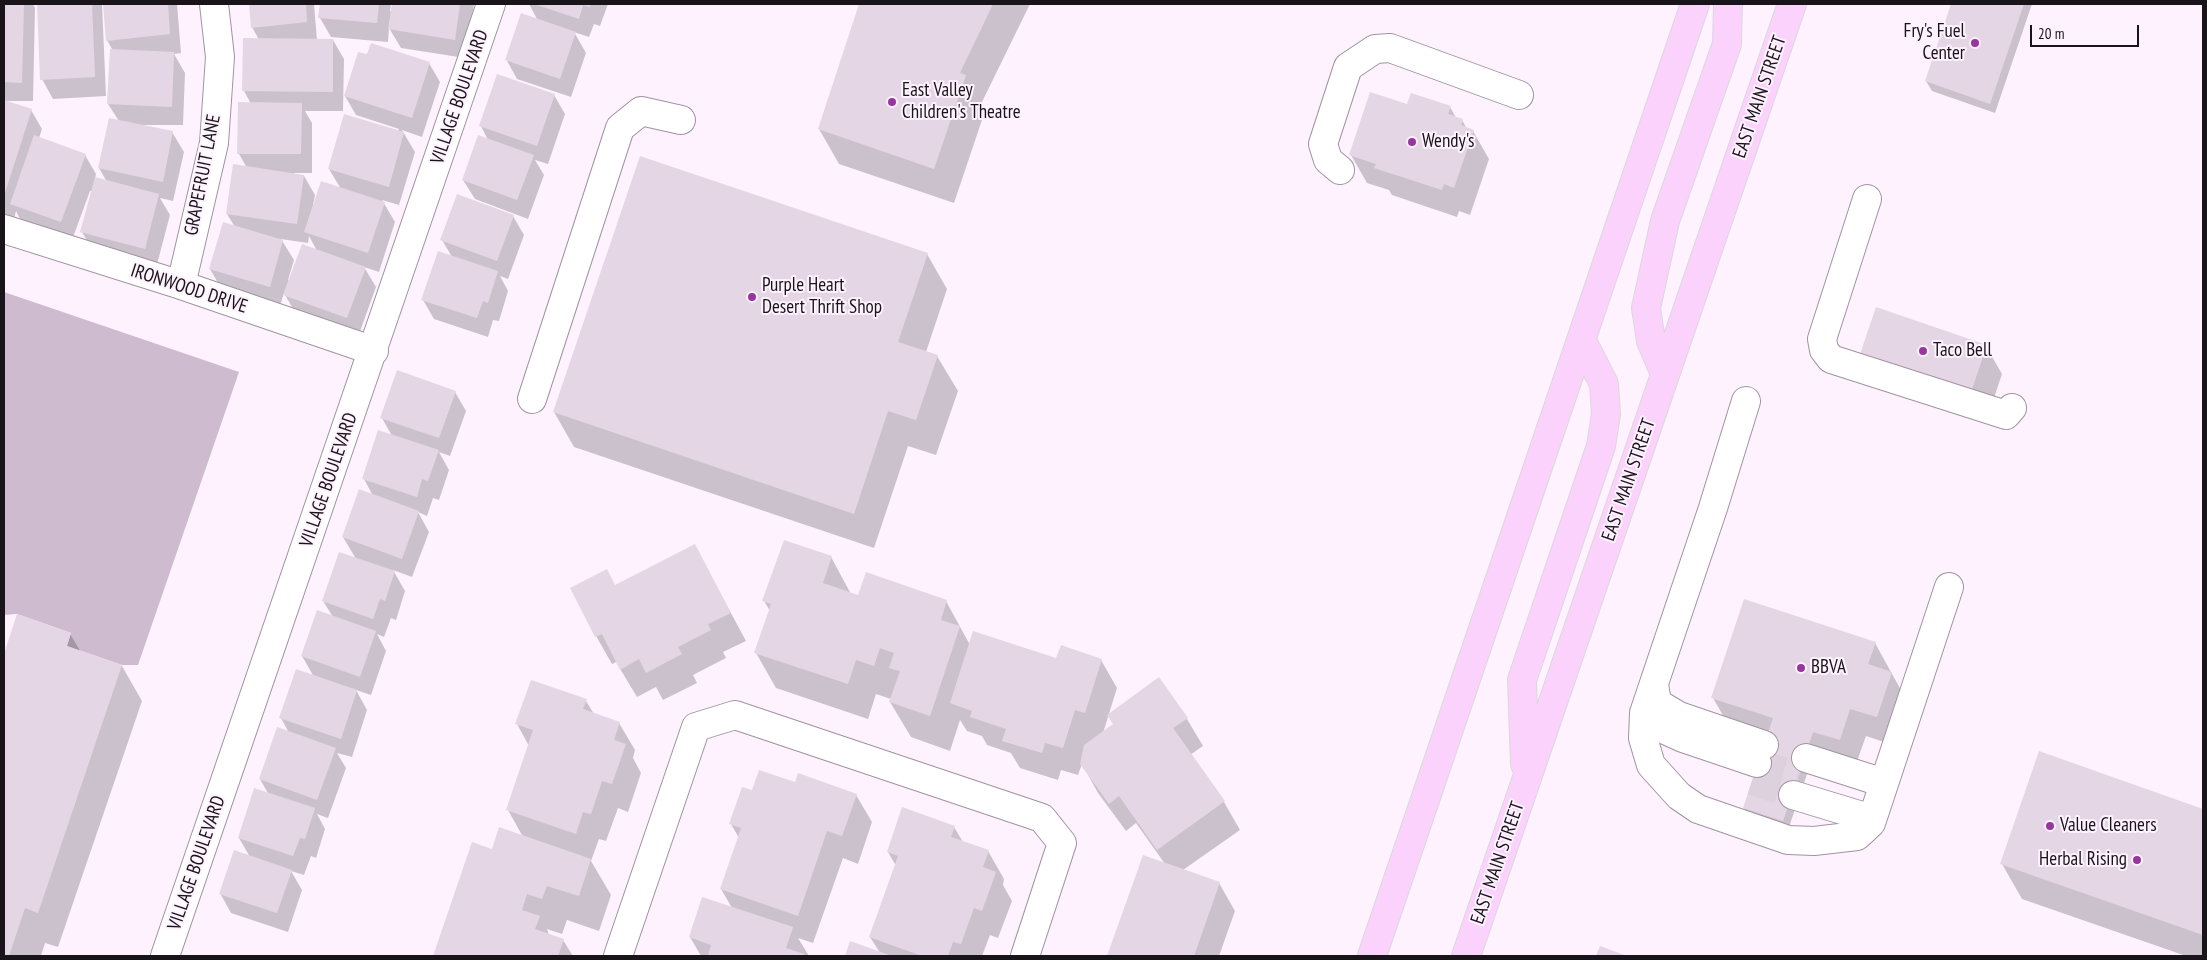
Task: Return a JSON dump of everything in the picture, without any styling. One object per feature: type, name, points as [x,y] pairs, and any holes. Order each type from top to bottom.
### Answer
[{"type":"main road","points":[[1372,956],[1582,342],[1695,4]]},
{"type":"main road","points":[[1665,374],[1651,341],[1646,308],[1665,222],[1727,44],[1728,4]]},
{"type":"main road","name":"EAST MAIN STREET","points":[[1466,956],[1792,4]]},
{"type":"main road","points":[[1525,783],[1522,680],[1600,446],[1606,414],[1604,384],[1582,342]]},
{"type":"street","name":"GRAPEFRUIT LANE","points":[[181,285],[214,143],[220,57],[214,4]]},
{"type":"street","name":"VILLAGE BOULEVARD","points":[[165,956],[492,4]]},
{"type":"street","points":[[1340,170],[1328,160],[1323,144],[1348,67],[1375,49],[1390,48],[1520,95]]},
{"type":"street","points":[[532,399],[620,128],[641,111],[682,120]]},
{"type":"street","points":[[1867,199],[1822,339],[1824,350],[1831,359],[2006,415],[2012,408]]},
{"type":"street","name":"IRONWOOD DRIVE","points":[[4,229],[181,285],[374,351]]},
{"type":"street","points":[[1746,400],[1713,508],[1654,684],[1643,726],[1651,765],[1679,796],[1698,809],[1788,840],[1814,841],[1857,836],[1871,822],[1949,587]]},
{"type":"street","points":[[1643,726],[1661,728],[1683,738],[1758,763],[1658,703],[1654,684]]},
{"type":"street","points":[[618,956],[696,726],[735,715],[1042,818],[1062,843],[1025,956]]},
{"type":"street","points":[[1878,801],[1799,776],[1878,801]]},
{"type":"shaded area","points":[[4,292],[239,372],[138,665],[122,665],[67,646],[71,633],[17,614],[4,615]]},
{"type":"building","points":[[4,4],[24,4],[22,83],[4,82]]},
{"type":"building","points":[[37,4],[92,4],[95,77],[40,80]]},
{"type":"building","points":[[103,4],[168,4],[170,34],[106,41]]},
{"type":"building","points":[[249,4],[306,4],[307,22],[251,28]]},
{"type":"building","points":[[320,4],[379,4],[377,23],[318,18]]},
{"type":"building","points":[[392,4],[460,4],[455,40],[388,29]]},
{"type":"building","points":[[534,4],[591,4],[590,7],[583,5],[579,19]]},
{"type":"building","name":"East Valley Children's Theatre","points":[[859,4],[993,4],[960,73],[966,75],[934,169],[818,129]]},
{"type":"building","name":"Fry's Fuel Center","points":[[1951,4],[2024,4],[1990,104],[1925,81]]},
{"type":"building","points":[[521,13],[576,32],[560,79],[505,60]]},
{"type":"building","points":[[243,38],[333,39],[333,92],[242,91]]},
{"type":"building","points":[[371,43],[430,62],[412,118],[344,96],[358,52],[367,54]]},
{"type":"building","points":[[110,49],[174,52],[172,107],[107,104]]},
{"type":"building","points":[[497,74],[555,94],[537,146],[479,126]]},
{"type":"building","name":"Wendy's","points":[[1370,92],[1407,104],[1411,93],[1451,106],[1448,114],[1463,119],[1461,125],[1474,130],[1454,188],[1444,184],[1442,190],[1374,168],[1376,164],[1349,155]]},
{"type":"building","points":[[4,100],[32,109],[4,196]]},
{"type":"building","points":[[238,102],[302,103],[301,154],[237,154]]},
{"type":"building","points":[[344,114],[404,132],[389,187],[328,169]]},
{"type":"building","points":[[109,118],[173,131],[163,182],[98,168]]},
{"type":"building","points":[[34,135],[86,154],[61,222],[10,204]]},
{"type":"building","points":[[478,135],[534,155],[517,200],[462,180]]},
{"type":"building","name":"Purple Heart Desert Thrift Shop","points":[[640,156],[928,253],[898,342],[938,355],[916,420],[888,411],[854,514],[553,412]]},
{"type":"building","points":[[233,164],[304,175],[297,224],[226,214]]},
{"type":"building","points":[[95,177],[159,194],[145,249],[80,232]]},
{"type":"building","points":[[321,181],[385,202],[368,253],[304,232]]},
{"type":"building","points":[[457,194],[514,215],[497,261],[440,240]]},
{"type":"building","points":[[223,222],[283,240],[270,287],[209,269]]},
{"type":"building","points":[[302,244],[366,267],[347,318],[283,295]]},
{"type":"building","points":[[438,251],[498,271],[488,303],[483,301],[477,318],[421,300]]},
{"type":"building","name":"Taco Bell","points":[[1876,307],[1987,345],[1970,395],[1859,357]]},
{"type":"building","points":[[397,370],[456,391],[439,438],[380,418]]},
{"type":"building","points":[[378,430],[439,450],[428,481],[422,479],[417,497],[362,479]]},
{"type":"building","points":[[359,489],[419,511],[402,559],[342,537]]},
{"type":"building","points":[[784,540],[832,556],[823,583],[858,595],[866,572],[947,600],[941,620],[960,626],[930,716],[889,702],[900,671],[889,668],[894,653],[880,648],[874,666],[856,660],[848,684],[754,653],[771,604],[762,601]]},
{"type":"building","points":[[695,544],[731,613],[708,624],[711,630],[678,647],[682,654],[646,673],[639,659],[620,670],[602,634],[595,637],[570,588],[607,569],[615,585]]},
{"type":"building","points":[[339,552],[395,571],[385,601],[380,599],[373,619],[322,601]]},
{"type":"building","name":"BBVA","points":[[1744,599],[1876,642],[1868,664],[1892,672],[1877,717],[1850,709],[1840,740],[1813,732],[1783,821],[1743,808],[1773,718],[1711,698]]},
{"type":"building","points":[[317,610],[376,631],[360,677],[301,656]]},
{"type":"building","points":[[17,614],[71,633],[67,646],[122,665],[38,913],[25,908],[9,956],[4,956],[4,654]]},
{"type":"building","points":[[973,631],[1056,658],[1061,645],[1102,659],[1085,713],[1075,710],[1063,748],[1045,743],[1042,753],[1002,741],[1006,729],[970,717],[972,711],[950,703]]},
{"type":"building","points":[[296,669],[357,690],[341,739],[279,718]]},
{"type":"building","points":[[1159,677],[1188,718],[1173,728],[1225,801],[1157,850],[1119,796],[1109,804],[1080,764],[1084,745],[1113,724],[1107,715]]},
{"type":"building","points":[[531,680],[587,699],[583,709],[620,722],[614,740],[626,744],[612,784],[602,781],[591,814],[583,812],[576,834],[506,810],[533,730],[515,724]]},
{"type":"building","points":[[277,727],[336,748],[317,800],[259,779]]},
{"type":"building","points":[[2039,751],[2203,809],[2203,935],[2000,864]]},
{"type":"building","points":[[759,770],[795,782],[798,773],[857,794],[842,836],[827,831],[798,916],[720,889],[741,828],[729,824],[742,787],[752,790]]},
{"type":"building","points":[[254,788],[315,808],[305,839],[300,838],[293,856],[238,838]]},
{"type":"building","points":[[902,807],[955,826],[951,837],[989,850],[983,867],[996,872],[982,911],[974,908],[961,944],[953,942],[948,956],[922,956],[869,937],[898,856],[887,852]]},
{"type":"building","points":[[499,827],[591,859],[579,896],[547,886],[542,899],[527,894],[522,910],[540,916],[535,929],[564,939],[558,956],[433,956],[472,842],[492,849]]},
{"type":"building","points":[[234,850],[292,870],[277,913],[219,894]]},
{"type":"building","points":[[1143,855],[1220,882],[1194,956],[1107,956]]},
{"type":"building","points":[[702,897],[793,927],[786,948],[804,954],[803,956],[708,956],[711,945],[689,937]]},
{"type":"building","points":[[850,941],[892,956],[845,956]]},
{"type":"building","points":[[1600,946],[1627,956],[1596,956]]},
{"type":"tunnel","points":[[1757,763],[1799,776]]},
{"type":"tunnel","points":[[1752,781],[1793,795]]},
{"type":"place","name":"Fry's Fuel Center","points":[[1975,43]]},
{"type":"place","name":"East Valley Children's Theatre","points":[[892,102]]},
{"type":"place","name":"Wendy's","points":[[1412,142]]},
{"type":"place","name":"Purple Heart Desert Thrift Shop","points":[[752,297]]},
{"type":"place","name":"Taco Bell","points":[[1923,351]]},
{"type":"place","name":"BBVA","points":[[1801,668]]},
{"type":"place","name":"Value Cleaners","points":[[2050,826]]},
{"type":"place","name":"Herbal Rising","points":[[2137,860]]}]
